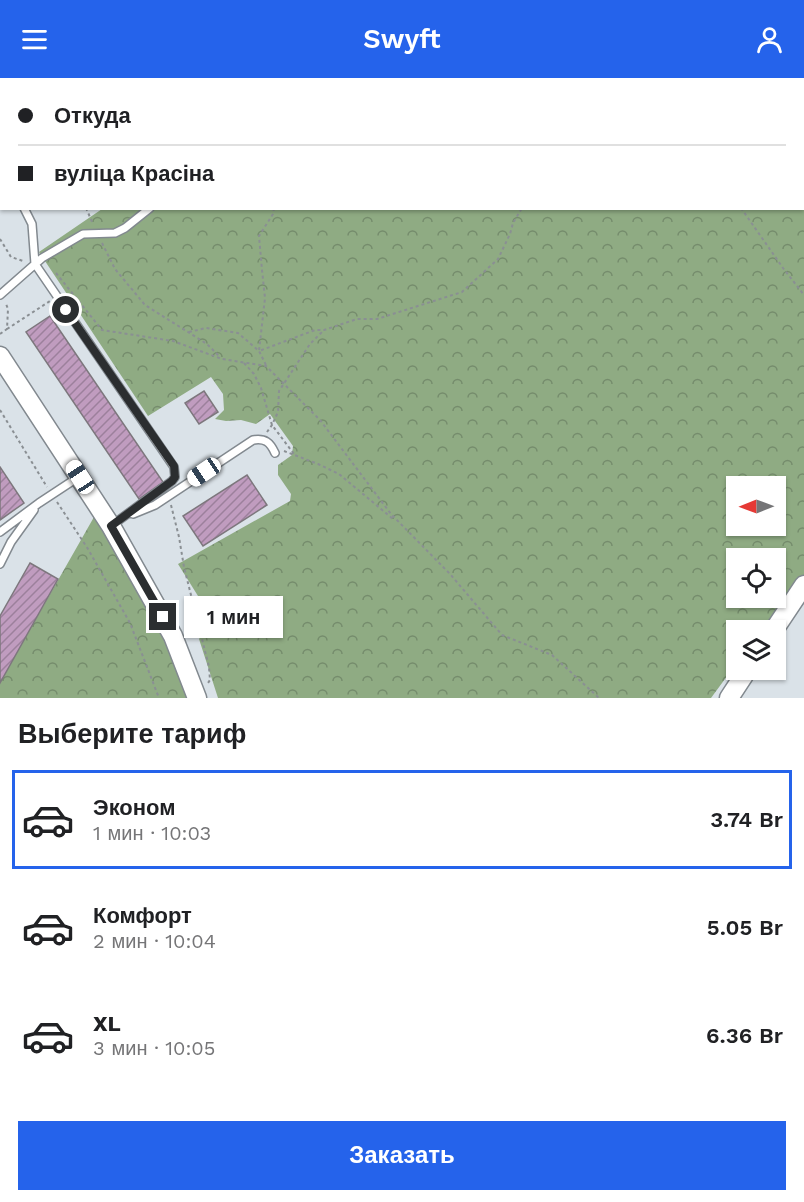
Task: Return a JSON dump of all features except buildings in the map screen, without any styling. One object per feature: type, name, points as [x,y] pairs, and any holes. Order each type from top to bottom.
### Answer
[{"type":"street","points":[[0,356],[80,477],[116,522],[202,693]]},
{"type":"street","points":[[781,620],[804,585]]},
{"type":"street","points":[[729,698],[741,680]]},
{"type":"lane","points":[[29,210],[35,264],[174,466],[175,477],[172,481],[116,522]]},
{"type":"lane","points":[[1,294],[42,258],[83,234],[115,233],[148,210]]},
{"type":"lane","points":[[116,522],[155,505],[253,440],[261,438],[272,446],[275,453]]},
{"type":"lane","points":[[11,542],[0,533],[39,503],[80,477]]},
{"type":"lane","points":[[0,564],[11,542],[39,503]]},
{"type":"path","points":[[87,210],[115,268],[145,305],[207,344],[222,359]]},
{"type":"path","points":[[259,351],[266,298],[261,270],[259,236],[274,210]]},
{"type":"path","points":[[259,351],[315,330],[324,330],[357,319],[376,319],[462,292],[498,259],[521,210]]},
{"type":"path","points":[[742,210],[804,295]]},
{"type":"path","points":[[0,239],[11,257],[35,264]]},
{"type":"path","points":[[42,258],[102,330],[173,341],[222,359],[266,366]]},
{"type":"path","points":[[1,294],[8,309],[7,329]]},
{"type":"path","points":[[0,334],[57,296]]},
{"type":"path","points":[[189,332],[206,328],[238,333],[259,351],[266,366],[320,420],[391,514],[450,574],[502,635],[552,655],[599,698]]},
{"type":"path","points":[[270,429],[278,412],[279,391],[310,344],[324,330]]},
{"type":"path","points":[[243,362],[254,374],[261,388],[272,425],[296,456]]},
{"type":"path","points":[[0,410],[88,549],[130,623],[159,698]]},
{"type":"path","points":[[267,442],[339,474],[400,524]]},
{"type":"path","points":[[171,494],[171,506],[184,567],[209,667],[210,680],[202,693]]},
{"type":"green space","points":[[101,210],[804,210],[804,577],[786,600],[786,548],[726,548],[726,608],[780,608],[771,620],[726,620],[726,678],[711,698],[218,698],[199,639],[213,620],[178,564],[290,501],[291,494],[278,475],[278,465],[292,455],[293,446],[270,414],[256,424],[241,420],[215,419],[224,410],[223,394],[211,377],[148,416],[39,252]]},
{"type":"green space","points":[[98,510],[171,637],[192,698],[0,698],[0,682]]},
{"type":"route","points":[[66,310],[174,466],[175,477],[172,481],[111,526],[163,617]]}]
